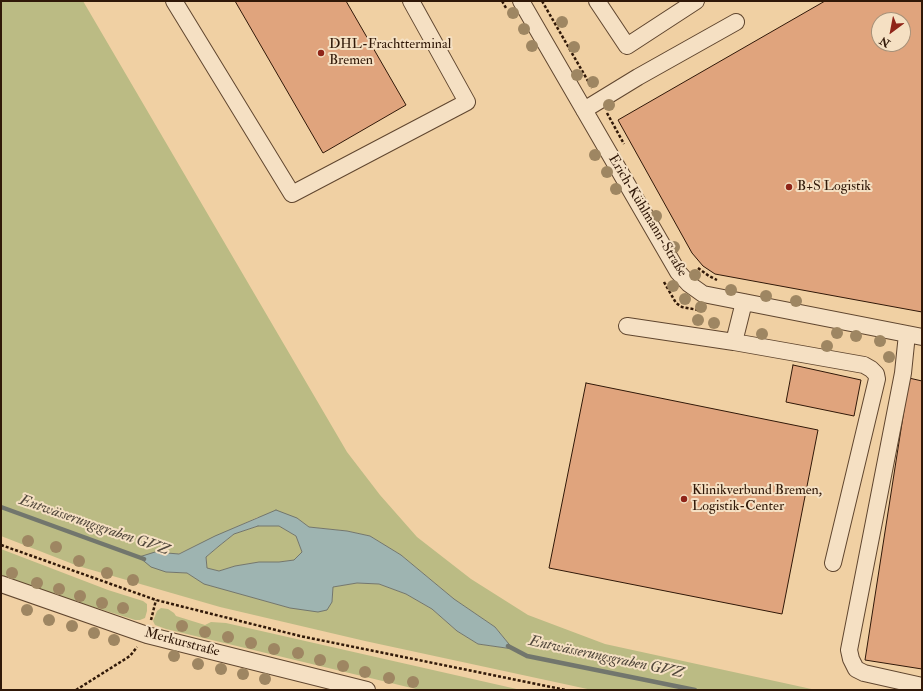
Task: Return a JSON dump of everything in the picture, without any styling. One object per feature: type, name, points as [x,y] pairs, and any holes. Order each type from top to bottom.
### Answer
[{"type":"street","points":[[174,1],[292,194],[467,102],[411,1]]},
{"type":"street","name":"Erich-Kühlmann-Straße","points":[[521,1],[678,272],[689,284],[703,294],[915,336]]},
{"type":"street","points":[[597,1],[627,46],[696,1]]},
{"type":"street","points":[[584,110],[668,59],[736,22]]},
{"type":"street","points":[[734,342],[744,302]]},
{"type":"street","points":[[627,326],[734,342],[864,366],[871,369],[876,374],[877,379],[833,563]]},
{"type":"street","points":[[915,336],[903,374],[848,650],[856,669],[864,673],[922,686]]},
{"type":"street","name":"Merkurstraße","points":[[1,584],[147,635],[282,670],[367,690]]},
{"type":"path","points":[[502,1],[509,14]]},
{"type":"path","points":[[542,1],[626,148]]},
{"type":"path","points":[[697,268],[709,276],[722,281]]},
{"type":"path","points":[[661,276],[676,303],[682,307],[704,311]]},
{"type":"path","points":[[1,545],[156,600],[300,636],[566,690]]},
{"type":"path","points":[[76,690],[130,656],[147,635],[156,600]]},
{"type":"green space","points":[[1,1],[83,1],[347,452],[380,495],[417,537],[471,579],[528,615],[605,644],[816,690],[592,690],[365,641],[220,607],[78,566],[1,536]],"holes":[[[258,517],[297,518],[309,527],[347,531],[370,536],[401,555],[454,599],[495,627],[513,649],[478,644],[457,631],[432,609],[406,594],[379,584],[357,583],[333,587],[332,602],[290,608],[205,584],[187,573],[166,572],[155,552],[178,554]]]},
{"type":"green space","points":[[258,526],[279,526],[296,536],[302,552],[294,560],[259,562],[235,566],[219,571],[207,568],[206,557],[219,546],[234,534]]},
{"type":"green space","points":[[1,549],[108,590],[143,601],[147,604],[145,618],[135,620],[49,593],[1,575]]},
{"type":"green space","points":[[161,608],[168,609],[176,616],[205,625],[211,622],[226,623],[521,690],[420,690],[166,629],[155,625],[153,621],[157,611]]},
{"type":"water","points":[[276,510],[297,518],[309,527],[347,531],[370,536],[401,555],[454,599],[495,627],[513,649],[478,644],[457,631],[432,609],[406,594],[379,584],[357,583],[333,587],[332,602],[327,610],[318,612],[290,608],[204,584],[187,573],[166,572],[151,567],[139,557],[155,552],[179,554],[215,536]],"holes":[[[258,526],[279,526],[296,536],[302,552],[294,560],[259,562],[235,566],[219,571],[207,568],[206,557],[234,534]]]},
{"type":"building","name":"DHL-Frachtterminal Bremen","points":[[235,1],[346,1],[406,105],[323,153]]},
{"type":"building","name":"B+S Logistik","points":[[825,1],[922,1],[922,312],[715,274],[703,266],[692,253],[618,120]]},
{"type":"building","points":[[793,365],[861,380],[854,416],[786,402]]},
{"type":"building","points":[[909,378],[922,381],[922,669],[865,660]]},
{"type":"building","name":"Klinikverbund Bremen, Logistik-Center","points":[[586,383],[818,430],[782,614],[549,568]]},
{"type":"waterway","name":"Entwässerungsgraben GVZ","points":[[1,507],[144,559]]},
{"type":"waterway","name":"Entwässerungsgraben GVZ","points":[[508,646],[527,656],[695,690]]},
{"type":"place","name":"DHL-Frachtterminal Bremen","points":[[321,53]]},
{"type":"place","name":"B+S Logistik","points":[[789,187]]},
{"type":"place","name":"Klinikverbund Bremen, Logistik-Center","points":[[684,499]]}]
